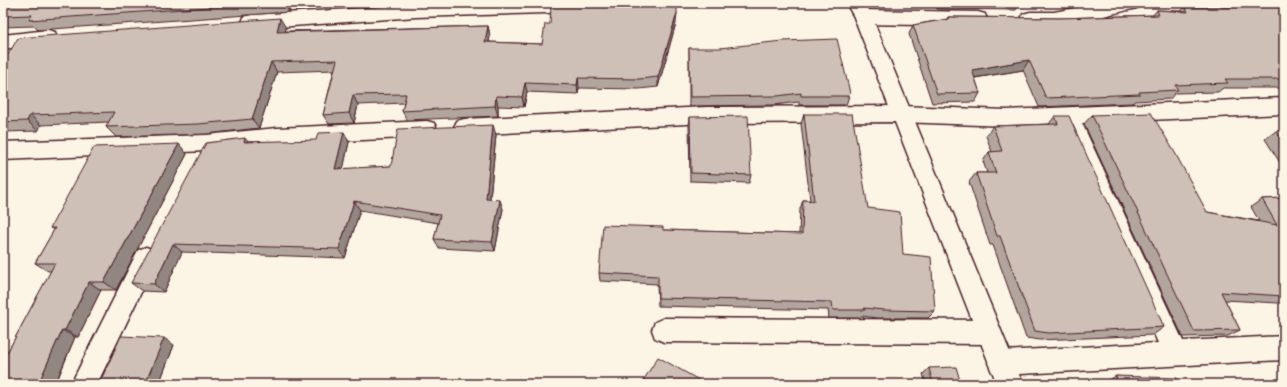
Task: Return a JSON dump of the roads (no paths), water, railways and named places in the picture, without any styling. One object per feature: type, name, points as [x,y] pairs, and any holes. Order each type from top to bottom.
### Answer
[{"type":"street","points":[[1016,19],[1054,19],[1133,3]]},
{"type":"street","points":[[235,23],[416,12],[598,5]]},
{"type":"street","points":[[993,19],[859,10],[1005,374],[1176,354],[1284,348]]},
{"type":"street","points":[[3,60],[8,41],[64,35]]},
{"type":"street","points":[[3,151],[206,143],[277,136],[707,115],[901,114],[1006,118],[1284,106]]},
{"type":"street","points":[[1068,115],[1176,354]]},
{"type":"street","points":[[195,163],[206,143]]},
{"type":"street","points":[[84,384],[110,328],[155,239]]},
{"type":"street","points":[[664,330],[989,332]]}]
